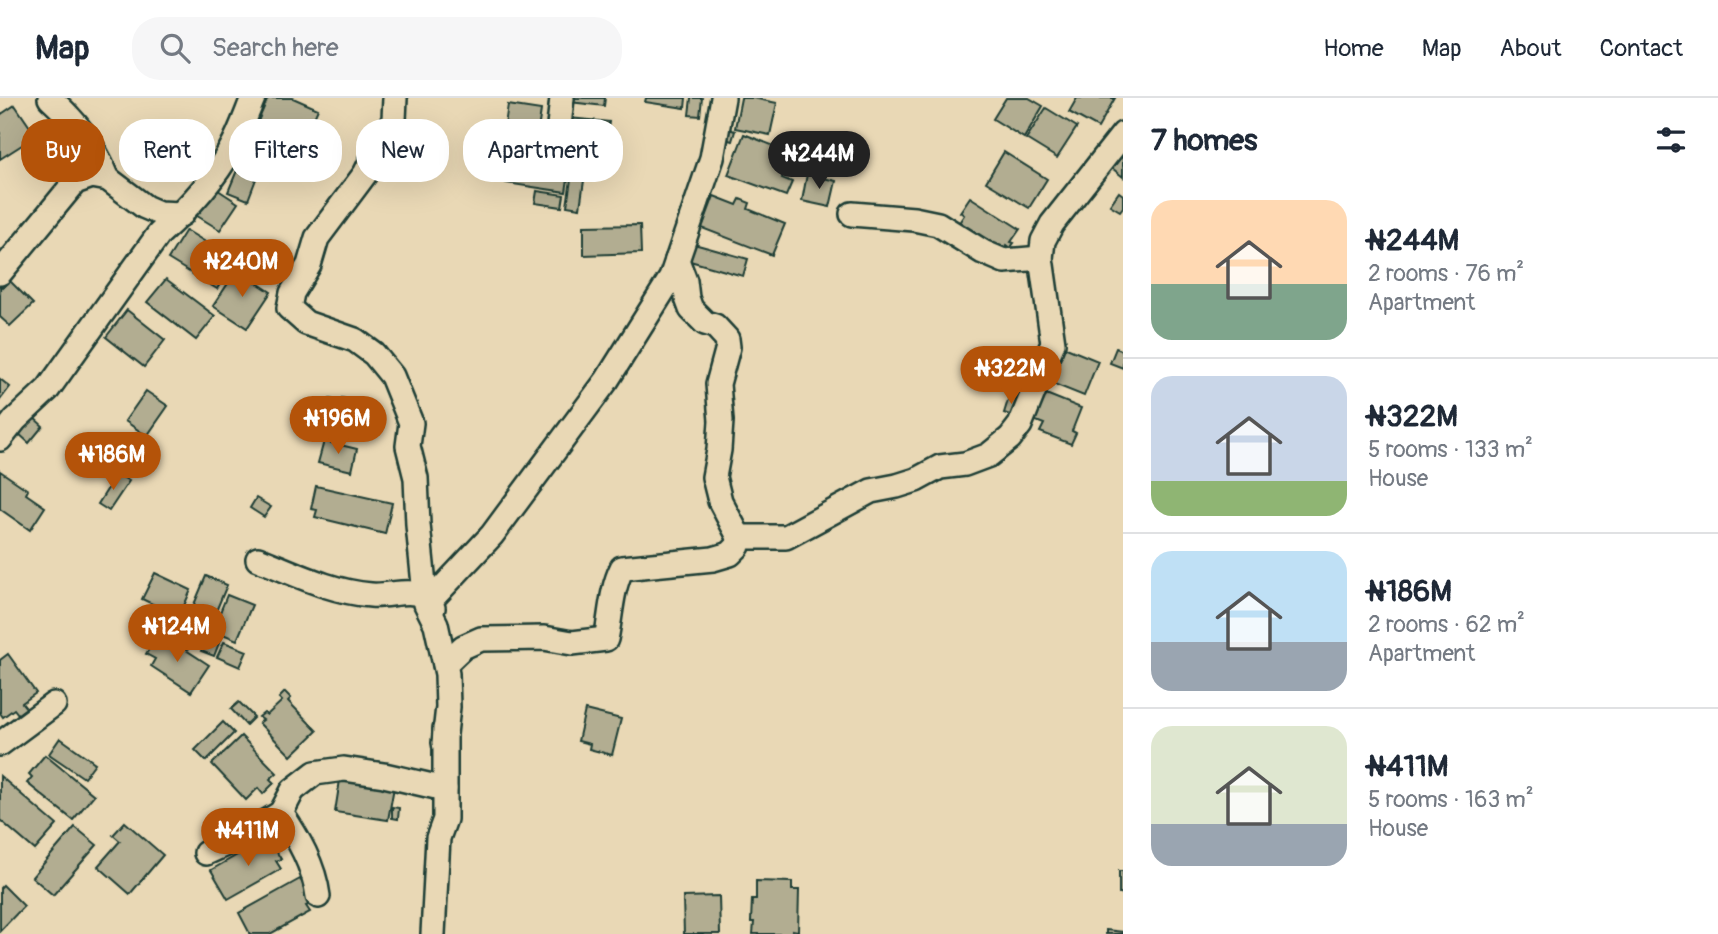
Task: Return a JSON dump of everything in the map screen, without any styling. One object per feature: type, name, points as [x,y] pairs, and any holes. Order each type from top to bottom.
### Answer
[{"type":"street","points":[[50,98],[87,140],[100,159],[108,179]]},
{"type":"street","points":[[0,439],[15,420],[48,389],[159,234],[210,181],[231,149],[253,98]]},
{"type":"street","points":[[395,98],[394,120],[365,174],[317,238],[309,265],[292,293],[289,308],[306,323],[355,340],[374,354],[392,376],[411,423],[408,446],[416,478],[426,604],[436,624],[445,664],[445,819],[438,838],[433,934]]},
{"type":"street","points":[[560,119],[562,98]]},
{"type":"street","points":[[430,601],[492,535],[607,380],[671,278],[712,158],[723,98]]},
{"type":"street","points":[[739,537],[786,537],[871,491],[916,480],[940,467],[965,464],[989,455],[1010,438],[1020,425],[1053,343],[1041,258],[1043,241],[1052,224],[1123,134]]},
{"type":"street","points":[[0,273],[75,182],[92,176],[108,179],[159,213],[181,214]]},
{"type":"street","points":[[852,214],[914,219],[939,224],[983,252],[1004,261],[1041,258]]},
{"type":"street","points":[[445,664],[463,647],[481,639],[544,638],[572,643],[606,639],[612,599],[622,568],[713,559],[730,554],[738,546],[739,537],[720,501],[715,477],[721,421],[718,384],[728,346],[727,340],[715,326],[705,323],[691,309],[677,260]]},
{"type":"street","points":[[258,559],[332,589],[384,596],[421,593],[430,601],[436,615],[447,674],[448,707],[444,743]]},
{"type":"street","points":[[0,744],[54,704]]},
{"type":"street","points":[[206,853],[239,838],[281,813],[293,790],[315,773],[344,769],[445,789]]},
{"type":"street","points":[[281,813],[304,850],[317,882],[318,895]]},
{"type":"building","points":[[268,98],[293,98],[318,109],[314,119],[259,119]]},
{"type":"building","points":[[570,98],[605,98],[604,106],[570,102]]},
{"type":"building","points":[[646,98],[686,98],[685,108],[645,102]]},
{"type":"building","points":[[691,98],[702,98],[700,116],[689,115]]},
{"type":"building","points":[[741,98],[777,103],[770,135],[735,128]]},
{"type":"building","points":[[1006,98],[1029,98],[1043,106],[1024,138],[993,119]]},
{"type":"building","points":[[1077,98],[1115,98],[1098,128],[1069,112]]},
{"type":"building","points":[[15,105],[24,119],[21,119],[21,146],[0,159],[0,115]]},
{"type":"building","points":[[508,105],[541,110],[540,119],[506,119]]},
{"type":"building","points":[[1046,108],[1077,127],[1057,158],[1026,139]]},
{"type":"building","points":[[722,127],[735,131],[732,141],[719,137]]},
{"type":"building","points":[[744,134],[787,151],[783,162],[787,164],[782,178],[792,182],[786,196],[728,175]]},
{"type":"building","points":[[1004,152],[1047,179],[1029,208],[986,182]]},
{"type":"building","points":[[1123,155],[1123,177],[1112,168]]},
{"type":"building","points":[[807,174],[836,181],[830,207],[802,201]]},
{"type":"building","points":[[232,182],[255,182],[248,200],[228,192]]},
{"type":"building","points":[[506,182],[568,182],[566,192]]},
{"type":"building","points":[[571,182],[584,182],[580,208],[567,206]]},
{"type":"building","points":[[212,186],[238,203],[220,230],[194,214]]},
{"type":"building","points":[[537,191],[564,195],[562,207],[535,203]]},
{"type":"building","points":[[1119,192],[1123,195],[1123,207],[1120,211],[1110,205]]},
{"type":"building","points":[[714,196],[737,205],[740,199],[750,203],[748,209],[785,224],[772,255],[702,228]]},
{"type":"building","points":[[970,197],[1020,229],[1011,242],[1014,243],[1010,248],[1006,245],[999,257],[955,229],[964,215],[960,212]]},
{"type":"building","points":[[640,225],[641,253],[584,255],[584,226]]},
{"type":"building","points":[[186,230],[235,260],[217,289],[168,259]]},
{"type":"building","points":[[694,244],[748,259],[743,276],[690,261]]},
{"type":"building","points":[[237,270],[271,292],[247,328],[213,306]]},
{"type":"building","points":[[166,279],[215,316],[196,340],[147,302]]},
{"type":"building","points":[[10,281],[33,304],[10,326],[0,317],[0,285],[3,288]]},
{"type":"building","points":[[127,310],[165,340],[144,367],[106,337]]},
{"type":"building","points":[[1059,345],[1098,361],[1084,396],[1044,380]]},
{"type":"building","points":[[1116,348],[1123,351],[1123,368],[1110,363]]},
{"type":"building","points":[[0,379],[10,387],[0,400]]},
{"type":"building","points":[[146,391],[168,406],[147,436],[125,421]]},
{"type":"building","points":[[1046,394],[1081,408],[1072,431],[1076,433],[1071,444],[1040,432],[1044,424],[1031,419],[1037,403],[1041,405]]},
{"type":"building","points":[[1009,397],[1019,400],[1013,416],[1004,413]]},
{"type":"building","points":[[342,398],[359,403],[355,417],[345,414],[338,435],[320,430],[330,399],[341,402]]},
{"type":"building","points":[[33,417],[43,426],[29,443],[18,433]]},
{"type":"building","points":[[324,441],[357,449],[352,471],[318,463]]},
{"type":"building","points":[[0,471],[28,490],[26,494],[45,507],[30,530],[0,509]]},
{"type":"building","points":[[117,474],[129,481],[109,511],[98,504]]},
{"type":"building","points":[[316,486],[392,503],[385,534],[315,517],[317,510],[311,509]]},
{"type":"building","points":[[256,498],[271,507],[264,517],[250,508]]},
{"type":"building","points":[[155,573],[191,590],[179,617],[142,599]]},
{"type":"building","points":[[206,576],[227,585],[203,642],[182,633]]},
{"type":"building","points":[[227,595],[252,605],[237,640],[213,630]]},
{"type":"building","points":[[208,634],[221,638],[214,656],[201,651]]},
{"type":"building","points":[[155,639],[165,645],[169,639],[209,665],[191,692],[151,666],[155,659],[146,654]]},
{"type":"building","points":[[224,642],[247,651],[240,667],[217,657]]},
{"type":"building","points":[[8,654],[36,693],[22,703],[26,708],[18,714],[14,709],[3,717],[0,713],[0,660]]},
{"type":"building","points":[[285,692],[291,698],[288,701],[317,731],[291,756],[259,723],[263,720],[259,717],[264,713],[267,715],[282,701],[279,698]]},
{"type":"building","points":[[239,702],[254,717],[246,725],[231,709]]},
{"type":"building","points":[[585,710],[621,719],[612,755],[589,749],[590,744],[578,741]]},
{"type":"building","points":[[223,722],[234,733],[206,761],[195,750]]},
{"type":"building","points":[[241,736],[277,773],[270,779],[274,783],[263,794],[258,788],[246,800],[212,764]]},
{"type":"building","points":[[60,738],[95,763],[84,778],[49,754]]},
{"type":"building","points":[[45,755],[94,795],[73,820],[27,783],[32,777],[29,774]]},
{"type":"building","points":[[0,776],[57,825],[35,850],[0,820]]},
{"type":"building","points":[[376,778],[394,787],[388,820],[335,812],[340,780],[374,786]]},
{"type":"building","points":[[392,807],[399,808],[398,819],[392,818]]},
{"type":"building","points":[[125,822],[163,855],[130,894],[98,866],[120,841],[113,835]]},
{"type":"building","points":[[75,827],[97,845],[53,895],[32,877]]},
{"type":"building","points":[[271,836],[279,850],[276,851],[281,859],[276,861],[281,869],[228,899],[211,870]]},
{"type":"building","points":[[1119,871],[1123,871],[1123,894],[1119,894]]},
{"type":"building","points":[[300,879],[308,893],[304,895],[310,904],[306,906],[310,912],[270,934],[250,934],[239,913]]},
{"type":"building","points":[[756,881],[792,882],[792,890],[799,890],[798,931],[792,930],[792,934],[753,934],[752,899],[756,899]]},
{"type":"building","points":[[3,885],[24,906],[0,931],[0,888]]},
{"type":"building","points":[[719,896],[720,934],[684,934],[683,897]]},
{"type":"building","points":[[1106,930],[1123,932],[1123,934],[1106,934]]}]
